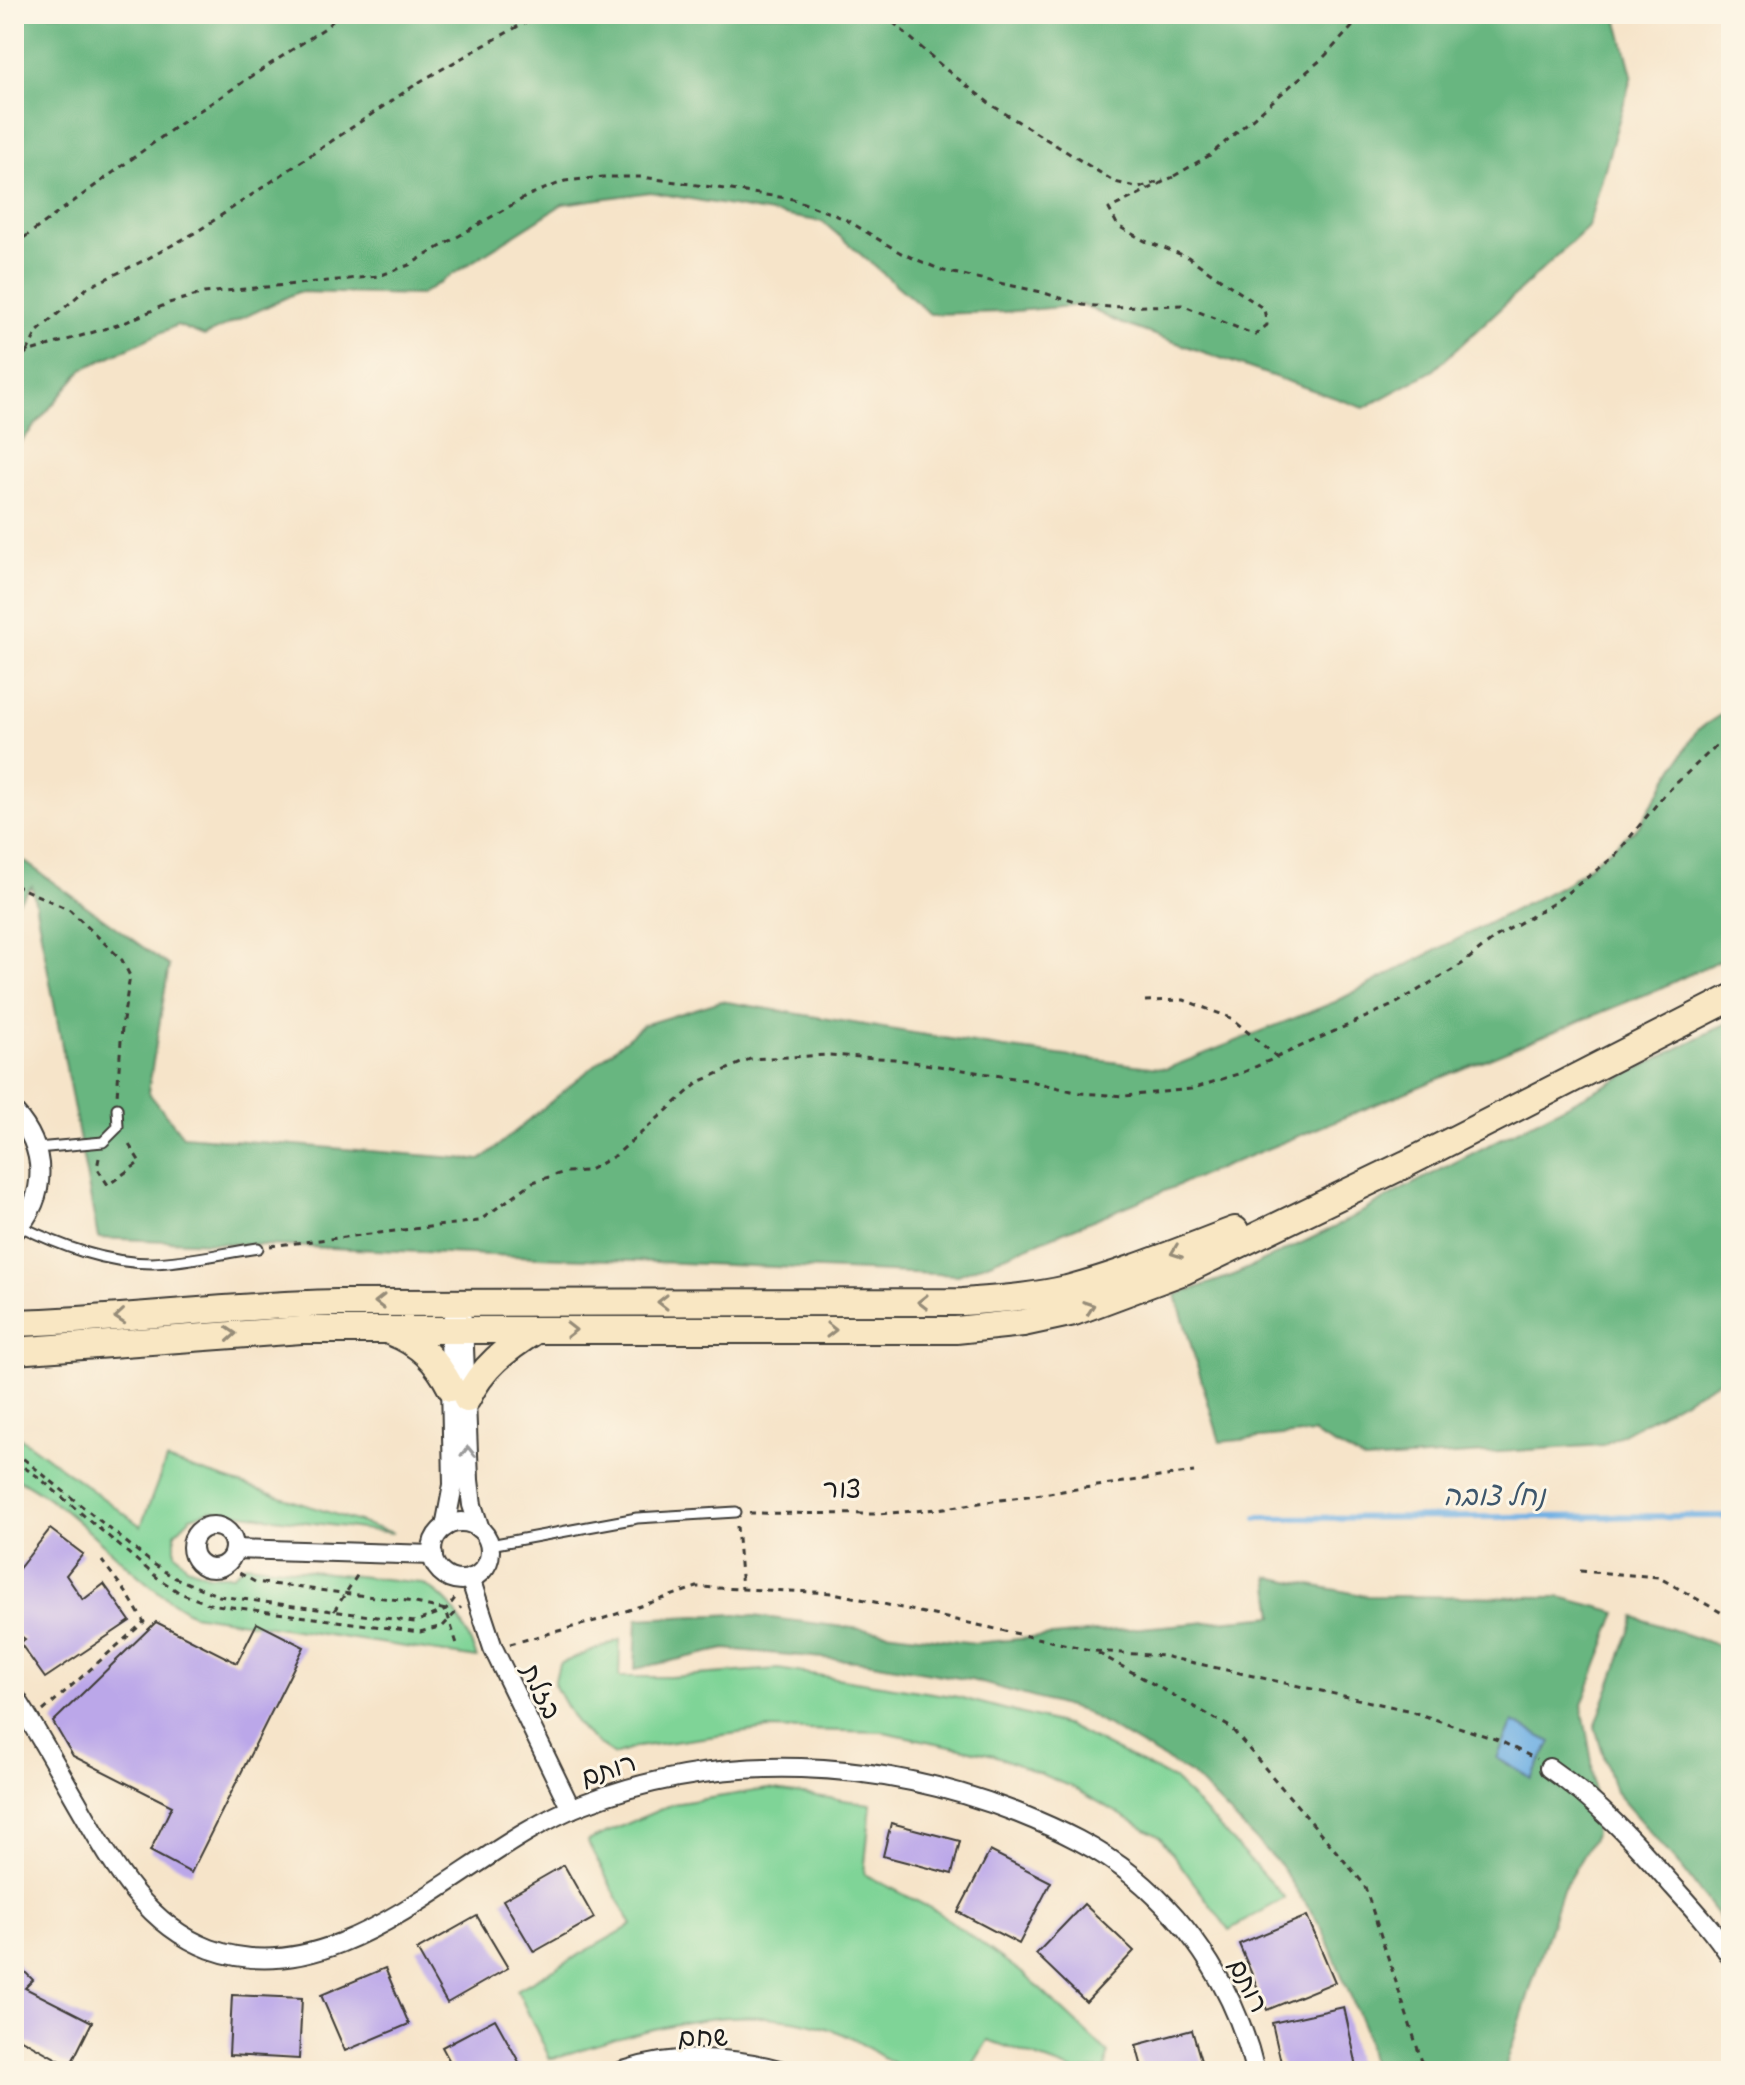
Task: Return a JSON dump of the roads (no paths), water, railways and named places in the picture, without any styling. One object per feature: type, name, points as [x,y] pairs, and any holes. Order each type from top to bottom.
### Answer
[{"type":"main road","points":[[14,1351],[238,1333],[956,1330],[1023,1323],[1074,1312],[1157,1282],[1406,1164],[1731,998]]},
{"type":"main road","points":[[14,1323],[268,1304],[963,1302],[1020,1297],[1064,1289],[1123,1272],[1406,1164]]},
{"type":"main road","points":[[384,1330],[424,1350],[459,1394],[475,1383],[494,1359],[536,1330]]},
{"type":"street","points":[[14,1112],[31,1133],[40,1161],[33,1205],[17,1229]]},
{"type":"street","points":[[458,1302],[459,1394],[453,1485],[445,1527],[435,1539],[433,1555],[446,1575],[472,1586],[488,1561],[485,1537],[472,1505],[459,1394]]},
{"type":"street","points":[[445,1527],[463,1522],[485,1537]]},
{"type":"street","points":[[230,1557],[433,1555]]},
{"type":"street","name":"בזלת","points":[[472,1586],[493,1648],[571,1809]]},
{"type":"street","name":"רותם","points":[[14,1695],[111,1861],[133,1892],[157,1917],[183,1936],[209,1949],[238,1957],[267,1959],[326,1950],[385,1922],[516,1837],[571,1809],[650,1782],[721,1770],[792,1768],[862,1773],[929,1785],[992,1803],[1048,1824],[1096,1850],[1134,1877],[1184,1927],[1222,1981],[1247,2038],[1255,2071]]},
{"type":"street","points":[[1549,1768],[1582,1790],[1629,1836],[1717,1935],[1731,1957]]},
{"type":"street","name":"שחם","points":[[623,2071],[662,2062],[695,2059],[730,2060],[783,2071]]},
{"type":"lane","points":[[37,1148],[103,1142],[118,1127],[117,1108]]},
{"type":"lane","points":[[17,1229],[57,1244],[123,1262],[154,1263],[258,1248]]},
{"type":"lane","points":[[485,1537],[637,1518],[736,1512]]},
{"type":"water","points":[[1513,1722],[1551,1742],[1531,1778],[1497,1758]]},
{"type":"waterway","name":"נחל צובה","points":[[1257,1518],[1731,1516]]}]
